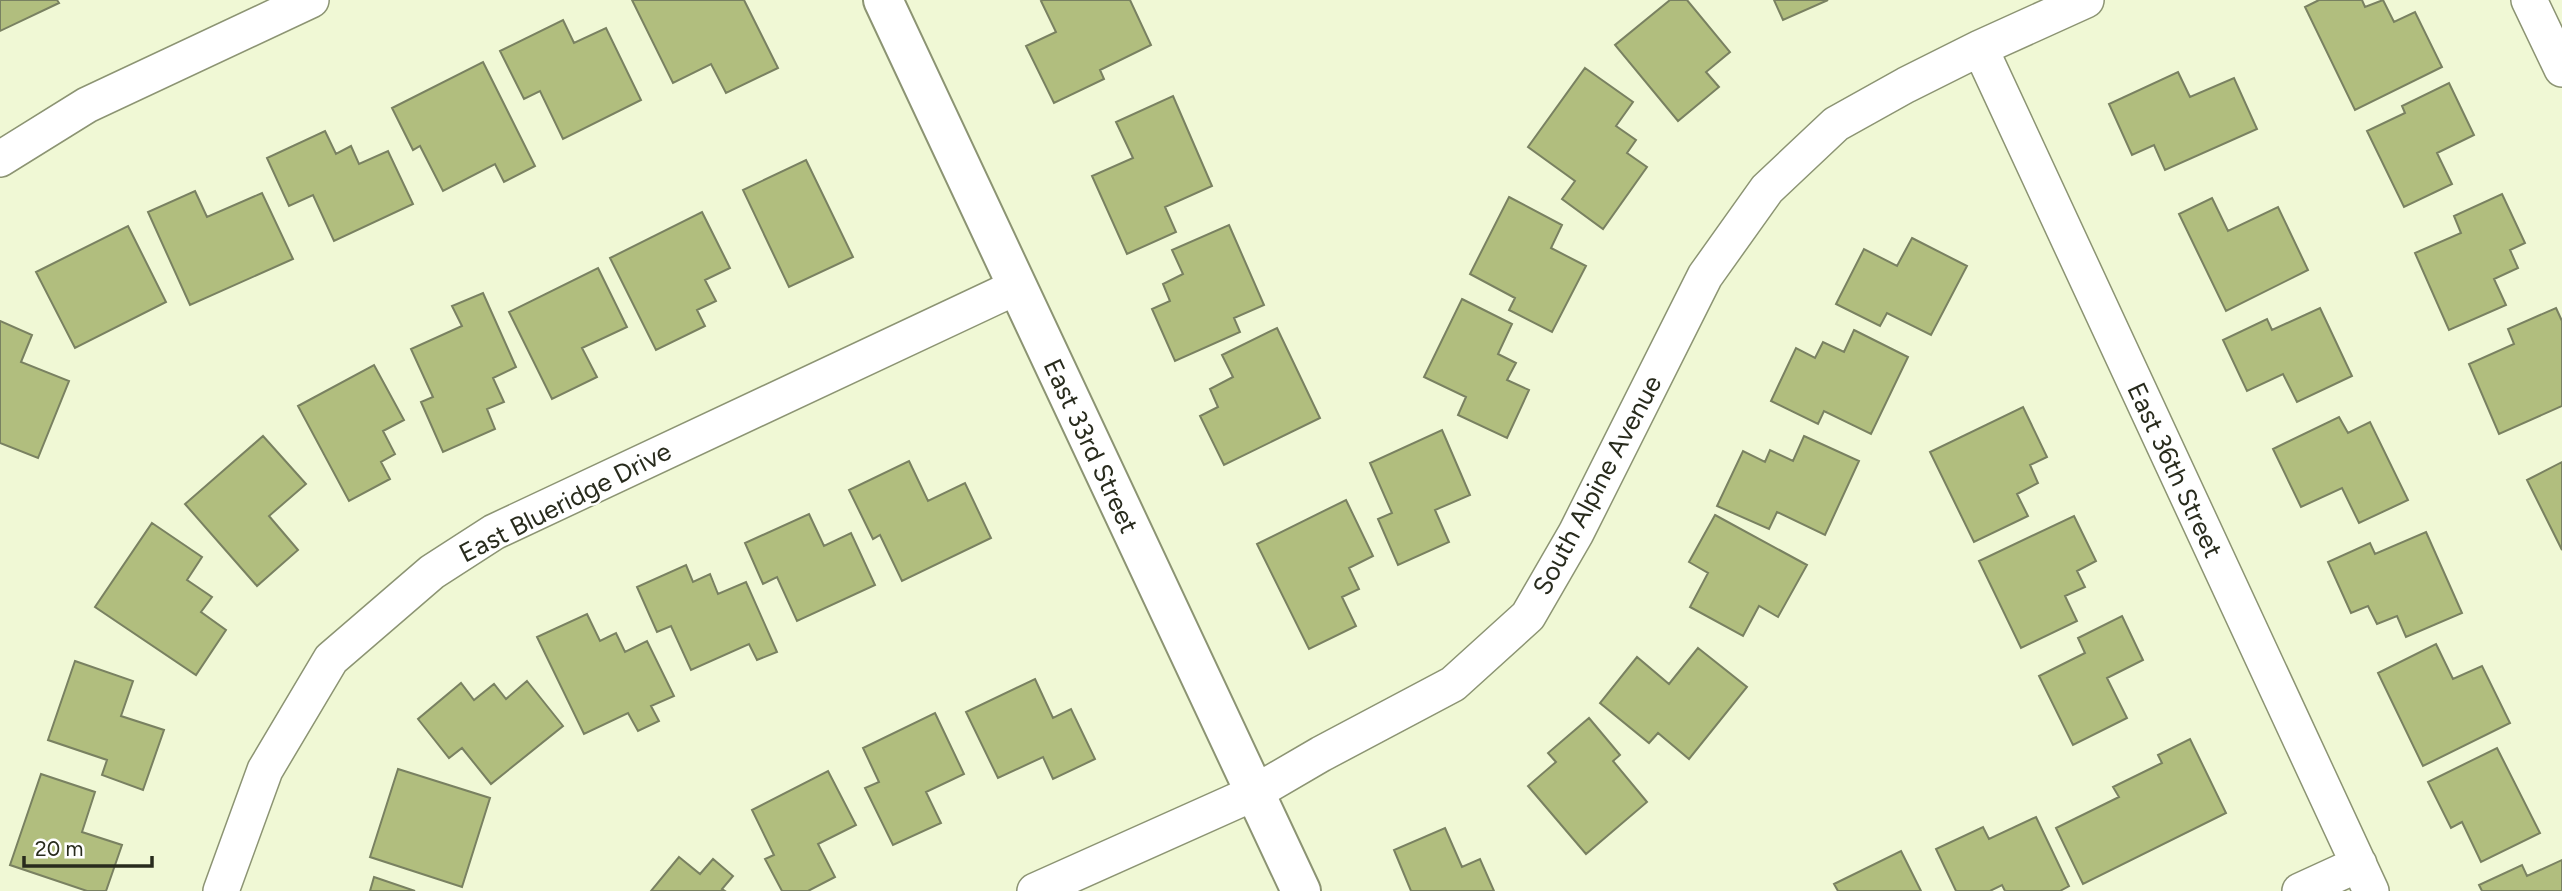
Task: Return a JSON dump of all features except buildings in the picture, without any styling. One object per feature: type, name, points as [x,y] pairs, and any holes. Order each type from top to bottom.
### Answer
[{"type":"street","points":[[0,159],[87,105],[311,0]]},
{"type":"street","name":"East 33rd Street","points":[[883,0],[1301,891]]},
{"type":"street","name":"South Alpine Avenue","points":[[1035,891],[1254,793],[1452,684],[1528,616],[1576,533],[1705,276],[1768,188],[1836,124],[1980,48],[2086,0]]},
{"type":"street","points":[[2529,0],[2562,69]]},
{"type":"street","name":"East 36th Street","points":[[1980,48],[2365,877]]},
{"type":"street","name":"East Blueridge Drive","points":[[222,891],[265,770],[331,659],[432,572],[494,532],[1017,287]]},
{"type":"street","points":[[2300,891],[2365,877]]}]
